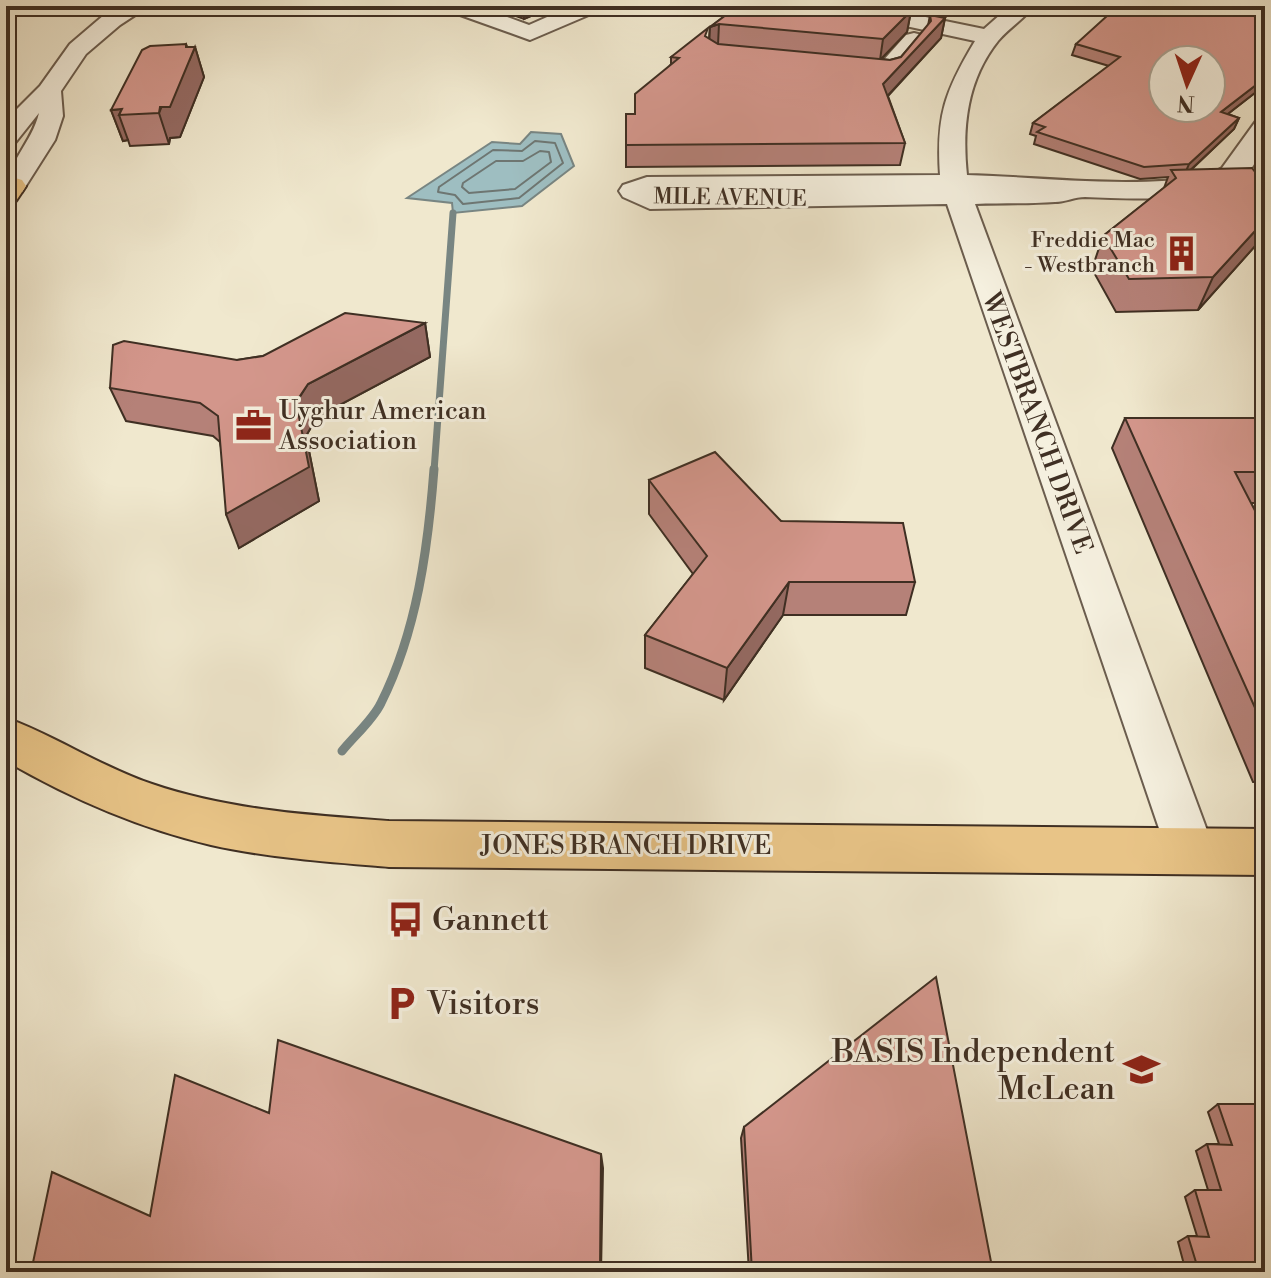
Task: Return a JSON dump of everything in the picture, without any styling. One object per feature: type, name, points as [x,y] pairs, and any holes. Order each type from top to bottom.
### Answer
[{"type":"main road","name":"JONES BRANCH DRIVE","points":[[6,738],[96,785],[170,812],[242,829],[313,838],[389,844],[1265,852]]},
{"type":"street","points":[[6,138],[23,114],[49,91],[86,41],[112,20],[138,6]]},
{"type":"street","points":[[457,6],[530,33],[590,6]]},
{"type":"street","points":[[841,6],[989,37]]},
{"type":"street","name":"WESTBRANCH DRIVE","points":[[1023,6],[989,37],[973,60],[954,108],[950,134],[957,190],[993,300],[1191,852]]},
{"type":"street","points":[[1241,6],[1265,13]]},
{"type":"street","points":[[830,66],[887,71],[914,40]]},
{"type":"street","points":[[7,188],[52,118],[54,104],[49,91]]},
{"type":"street","points":[[957,190],[1058,194],[1076,190],[1169,189],[1216,183],[1239,167],[1265,126]]},
{"type":"street","name":"MILE AVENUE","points":[[647,185],[957,190],[650,201],[633,191],[647,185]]},
{"type":"water","points":[[531,132],[561,134],[574,166],[522,206],[453,213],[452,203],[407,198],[492,142],[520,144]]},
{"type":"building","points":[[738,6],[885,6],[911,11],[883,39],[719,24],[710,27]]},
{"type":"building","points":[[1118,6],[1216,6],[1265,19],[1265,78],[1227,107],[1227,44],[1147,44],[1147,124],[1227,124],[1227,114],[1239,118],[1189,164],[1144,167],[1037,132],[1045,127],[1033,123],[1120,57],[1076,44]]},
{"type":"building","points":[[930,15],[945,18],[883,84],[905,143],[626,145],[626,114],[635,114],[635,94],[679,58],[671,57],[708,28],[705,36],[718,44],[890,60],[901,57],[931,21]]},
{"type":"building","points":[[186,44],[186,47],[195,47],[170,107],[160,107],[159,113],[119,115],[122,109],[111,110],[142,50],[150,46]]},
{"type":"building","name":"Freddie Mac - Westbranch","points":[[1252,168],[1265,185],[1265,220],[1213,277],[1129,279],[1103,236],[1176,178],[1171,170]]},
{"type":"building","points":[[345,313],[425,323],[308,384],[296,402],[309,467],[226,514],[218,416],[200,403],[110,388],[113,345],[124,341],[237,360],[263,356]]},
{"type":"building","points":[[1125,418],[1265,418],[1265,472],[1235,472],[1265,530],[1265,730]]},
{"type":"building","points":[[715,452],[781,521],[903,523],[915,582],[789,582],[727,668],[645,635],[707,556],[649,480]]},
{"type":"building","points":[[936,977],[993,1272],[752,1272],[744,1127]]},
{"type":"building","points":[[278,1040],[601,1154],[600,1272],[31,1272],[52,1172],[150,1216],[175,1075],[269,1113]]},
{"type":"building","points":[[1218,1104],[1265,1104],[1265,1272],[1199,1272],[1188,1236],[1209,1237],[1195,1190],[1221,1190],[1207,1144],[1232,1145]]},
{"type":"waterway","points":[[434,471],[453,213]]},
{"type":"waterway","points":[[342,751],[378,709],[404,647],[419,589],[434,469]]},
{"type":"place","name":"Freddie Mac - Westbranch","points":[[1181,253]]},
{"type":"place","name":"Uyghur American Association","points":[[253,426]]},
{"type":"place","name":"Gannett","points":[[406,920]]},
{"type":"place","name":"Visitors","points":[[401,1004]]},
{"type":"place","name":"BASIS Independent McLean","points":[[1141,1070]]}]
